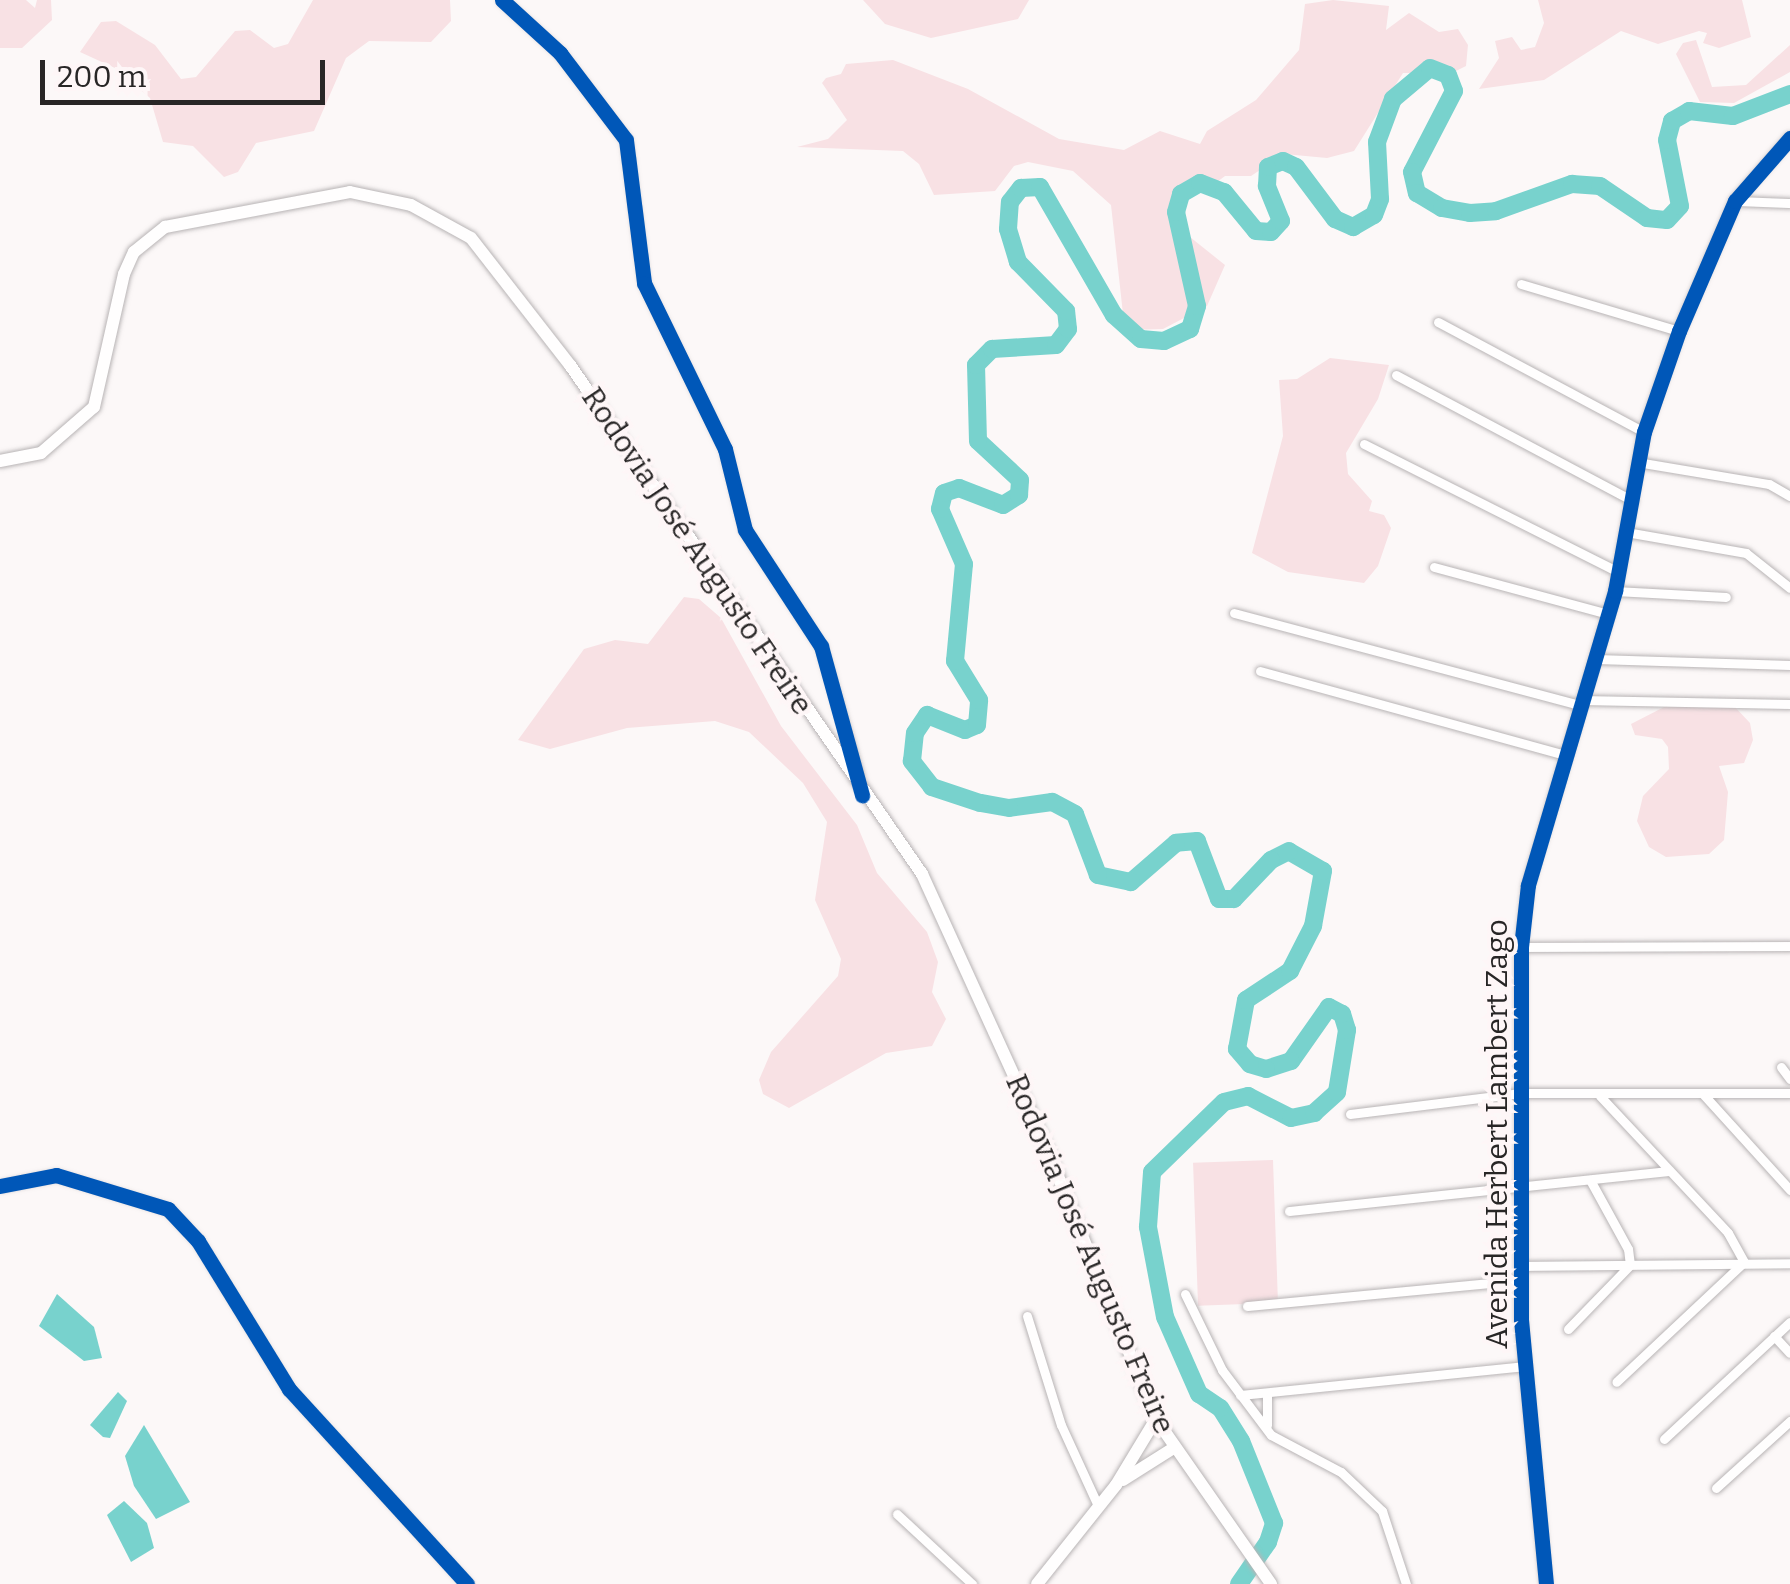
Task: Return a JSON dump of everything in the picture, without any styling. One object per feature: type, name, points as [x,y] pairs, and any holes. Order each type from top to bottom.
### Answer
[{"type":"main road","name":"Rodovia José Augusto Freire","points":[[0,462],[41,453],[94,407],[124,274],[134,252],[165,227],[350,192],[411,204],[455,226],[489,256],[862,795],[901,841],[952,928],[1156,1419],[1172,1449],[1268,1580]]},
{"type":"main road","points":[[1037,1584],[1116,1485],[1156,1419]]},
{"type":"main road","points":[[1116,1485],[1172,1449]]},
{"type":"street","points":[[502,0],[560,53],[626,140],[644,283],[725,449],[745,530],[821,646],[862,795]]},
{"type":"street","name":"Avenida Herbert Lambert Zago","points":[[1546,1584],[1524,1366],[1520,1280],[1521,947],[1535,851],[1596,659],[1614,591],[1644,432],[1678,332],[1735,200],[1790,138]]},
{"type":"street","points":[[1735,200],[1790,203]]},
{"type":"street","points":[[1521,284],[1678,332]]},
{"type":"street","points":[[1438,322],[1644,432]]},
{"type":"street","points":[[1396,375],[1632,501]]},
{"type":"street","points":[[1364,444],[1618,572]]},
{"type":"street","points":[[1637,462],[1769,484],[1790,496]]},
{"type":"street","points":[[1626,532],[1746,554],[1790,588]]},
{"type":"street","points":[[1434,567],[1608,614]]},
{"type":"street","points":[[1614,591],[1726,597]]},
{"type":"street","points":[[1234,612],[1580,702],[1790,704]]},
{"type":"street","points":[[1596,659],[1790,665]]},
{"type":"street","points":[[1260,671],[1565,755]]},
{"type":"street","points":[[1521,947],[1790,946]]},
{"type":"street","points":[[1781,1067],[1790,1080]]},
{"type":"street","points":[[1350,1114],[1521,1094],[1790,1094]]},
{"type":"street","points":[[1703,1094],[1790,1190]]},
{"type":"street","points":[[1600,1096],[1728,1233],[1744,1262]]},
{"type":"street","points":[[1289,1210],[1669,1171]]},
{"type":"street","points":[[0,1186],[56,1175],[168,1209],[206,1254],[289,1389],[468,1584]]},
{"type":"street","points":[[1590,1180],[1628,1249],[1630,1265]]},
{"type":"street","points":[[1616,1382],[1744,1262]]},
{"type":"street","points":[[1520,1266],[1790,1263]]},
{"type":"street","points":[[1568,1329],[1630,1265]]},
{"type":"street","points":[[1247,1306],[1520,1280]]},
{"type":"street","points":[[1185,1294],[1240,1395],[1276,1440],[1366,1492],[1392,1533],[1406,1584]]},
{"type":"street","points":[[1027,1316],[1062,1425],[1098,1506]]},
{"type":"street","points":[[1664,1439],[1790,1322]]},
{"type":"street","points":[[1774,1336],[1790,1353]]},
{"type":"street","points":[[1240,1395],[1524,1366]]},
{"type":"street","points":[[1267,1394],[1268,1428]]},
{"type":"street","points":[[1716,1488],[1790,1420]]},
{"type":"street","points":[[897,1514],[972,1584]]},
{"type":"shaded area","points":[[0,0],[26,0],[35,8],[37,0],[51,0],[52,20],[22,48],[0,48]]},
{"type":"shaded area","points":[[313,0],[450,0],[451,21],[431,42],[369,41],[346,58],[314,131],[256,143],[238,172],[224,177],[193,146],[163,142],[150,98],[117,69],[80,52],[101,22],[116,21],[155,45],[181,79],[196,77],[235,31],[250,30],[274,48],[288,44]]},
{"type":"shaded area","points":[[863,0],[1029,0],[1018,19],[931,38],[885,24]]},
{"type":"shaded area","points":[[1333,0],[1389,6],[1386,30],[1409,13],[1439,32],[1458,29],[1468,45],[1466,66],[1452,73],[1403,73],[1354,151],[1327,158],[1284,154],[1251,176],[1225,176],[1213,185],[1175,191],[1169,206],[1175,225],[1225,265],[1207,306],[1163,329],[1128,330],[1124,323],[1111,205],[1073,171],[1028,162],[1014,166],[995,191],[934,195],[919,164],[903,151],[797,147],[828,139],[847,120],[822,83],[826,78],[841,74],[846,64],[893,60],[968,89],[1059,139],[1124,150],[1160,131],[1200,144],[1207,131],[1256,100],[1299,50],[1305,4]]},
{"type":"shaded area","points":[[1538,0],[1742,0],[1751,37],[1719,48],[1703,43],[1707,33],[1699,31],[1658,44],[1621,31],[1544,80],[1479,89],[1499,58],[1495,41],[1512,37],[1521,50],[1535,47],[1544,23]]},
{"type":"shaded area","points":[[1696,40],[1712,87],[1746,85],[1790,45],[1790,72],[1734,103],[1700,102],[1676,54],[1683,43]]},
{"type":"shaded area","points":[[1330,358],[1389,365],[1378,399],[1346,453],[1348,474],[1372,501],[1369,511],[1384,515],[1391,528],[1378,566],[1364,583],[1288,572],[1252,553],[1283,436],[1279,380],[1297,379]]},
{"type":"shaded area","points":[[684,597],[699,599],[721,618],[781,726],[857,825],[877,873],[927,932],[938,962],[932,992],[946,1019],[932,1046],[886,1053],[789,1108],[763,1094],[759,1080],[771,1052],[838,976],[841,959],[815,900],[827,822],[803,783],[749,732],[715,721],[627,728],[550,749],[518,740],[584,649],[615,640],[648,644]]},
{"type":"shaded area","points":[[1670,704],[1733,705],[1750,723],[1753,740],[1744,763],[1719,766],[1728,792],[1724,840],[1709,854],[1666,857],[1649,847],[1637,821],[1643,796],[1669,769],[1668,747],[1662,739],[1635,735],[1631,724]]},
{"type":"shaded area","points":[[1273,1160],[1278,1303],[1198,1306],[1193,1163]]},
{"type":"water","points":[[57,1294],[94,1327],[102,1358],[84,1361],[39,1326]]},
{"type":"water","points":[[118,1392],[127,1401],[110,1438],[103,1437],[90,1425]]},
{"type":"water","points":[[144,1425],[190,1502],[156,1519],[134,1486],[125,1456]]},
{"type":"water","points":[[124,1501],[147,1523],[154,1548],[131,1562],[107,1515]]},
{"type":"waterway","points":[[1239,1584],[1268,1542],[1274,1523],[1241,1441],[1220,1408],[1199,1394],[1165,1317],[1148,1227],[1152,1172],[1224,1102],[1248,1096],[1291,1118],[1314,1113],[1337,1092],[1347,1030],[1342,1014],[1329,1007],[1291,1061],[1266,1069],[1250,1064],[1237,1049],[1246,1000],[1290,971],[1313,926],[1323,871],[1289,851],[1271,860],[1234,899],[1219,899],[1197,841],[1176,843],[1131,882],[1098,875],[1075,814],[1052,802],[1009,808],[980,803],[932,787],[912,761],[915,733],[927,715],[965,730],[977,725],[979,700],[955,661],[964,564],[940,509],[944,493],[959,488],[1003,505],[1019,495],[1020,480],[978,441],[976,365],[992,349],[1056,345],[1068,329],[1066,311],[1018,262],[1008,229],[1010,202],[1021,188],[1040,187],[1114,315],[1141,339],[1164,341],[1190,329],[1197,306],[1176,212],[1181,194],[1200,183],[1224,192],[1256,231],[1271,232],[1281,221],[1267,186],[1268,167],[1283,161],[1296,167],[1335,219],[1353,227],[1374,215],[1380,199],[1377,142],[1393,99],[1430,68],[1448,75],[1454,91],[1412,172],[1417,193],[1442,208],[1470,213],[1496,211],[1572,184],[1600,186],[1647,218],[1667,220],[1680,206],[1667,140],[1672,121],[1689,111],[1733,116],[1790,94]]},
{"type":"cycle path","points":[[502,0],[560,53],[626,140],[644,283],[725,449],[745,530],[821,646],[862,795]]},
{"type":"cycle path","points":[[1546,1584],[1521,1320],[1521,947],[1528,885],[1615,591],[1644,432],[1679,331],[1735,201],[1790,138]]},
{"type":"cycle path","points":[[0,1186],[56,1175],[168,1209],[198,1241],[289,1389],[467,1584]]}]
